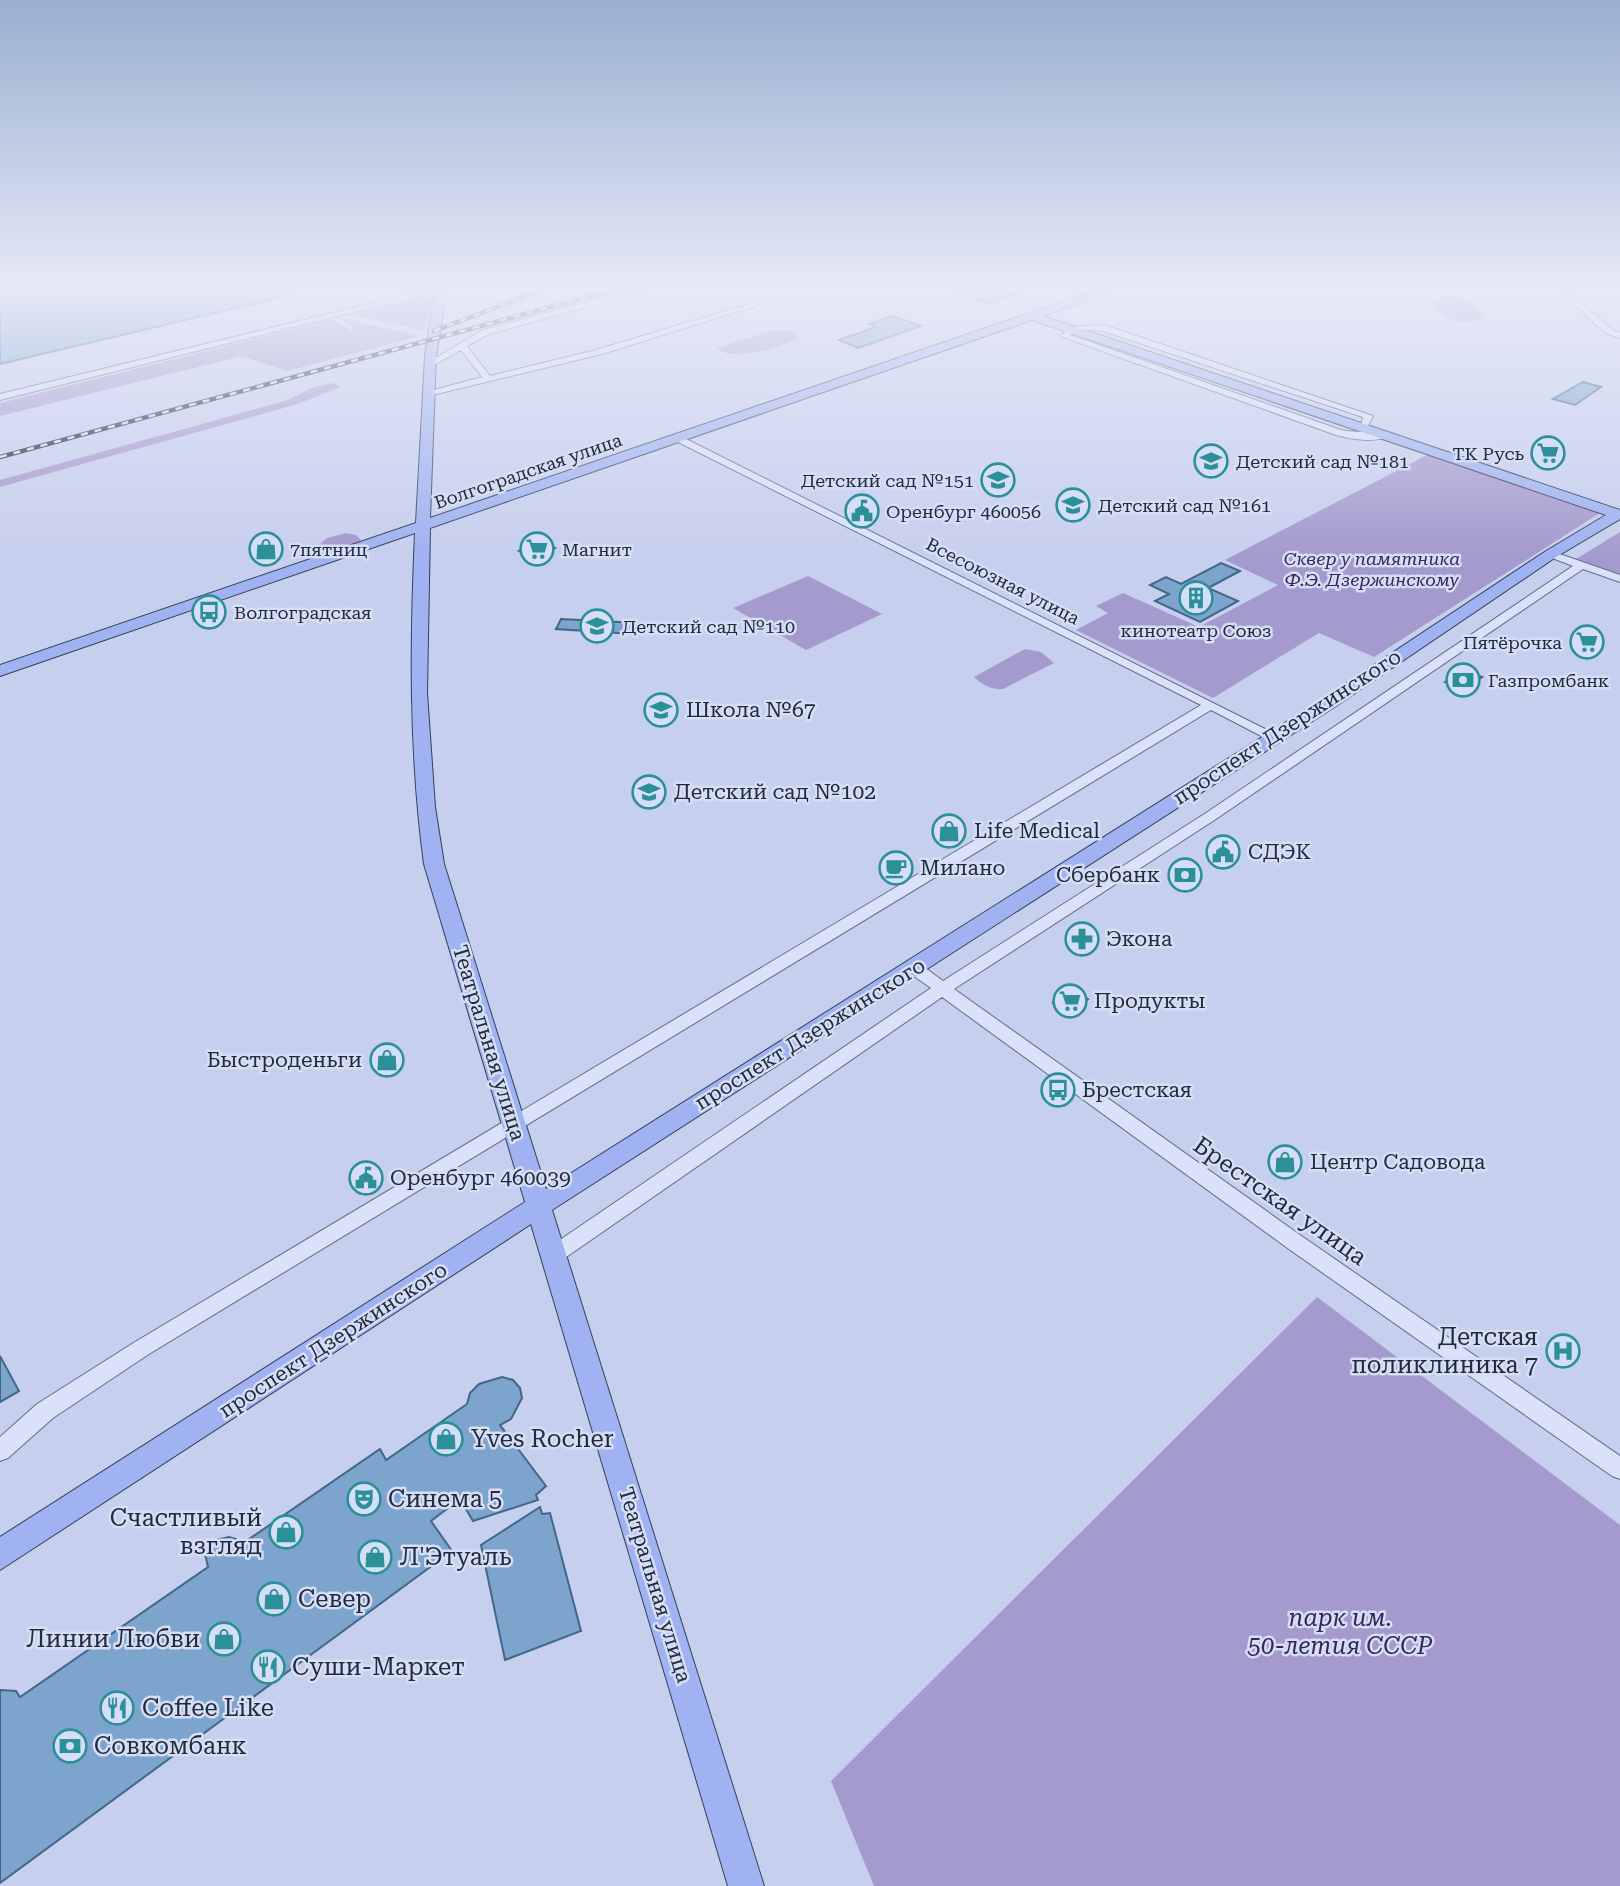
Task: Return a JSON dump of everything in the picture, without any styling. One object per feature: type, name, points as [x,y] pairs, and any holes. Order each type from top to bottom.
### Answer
[{"type":"main road","name":"Театральная улица","points":[[430,378],[420,744],[425,813],[434,864],[746,1886]]},
{"type":"main road","name":"Волгоградская улица","points":[[0,671],[857,378]]},
{"type":"main road","points":[[1216,378],[1619,514]]},
{"type":"main road","name":"проспект Дзержинского","points":[[0,1555],[539,1206],[1274,737],[1551,554],[1619,514]]},
{"type":"street","points":[[0,397],[76,378]]},
{"type":"street","points":[[428,393],[486,378]]},
{"type":"street","points":[[1184,378],[1339,433],[1362,437],[1385,435]]},
{"type":"street","name":"Всесоюзная улица","points":[[680,439],[1274,737]]},
{"type":"street","points":[[1551,554],[1620,579]]},
{"type":"street","points":[[555,1254],[943,988],[1200,823],[1582,565]]},
{"type":"street","points":[[0,1451],[46,1411],[78,1388],[1211,705]]},
{"type":"street","name":"Брестская улица","points":[[914,968],[1293,1241],[1620,1469]]},
{"type":"green space","points":[[99,378],[153,378],[0,416],[0,403]]},
{"type":"green space","points":[[334,383],[340,387],[298,404],[0,487],[0,480],[288,400],[314,387]]},
{"type":"green space","name":"Сквер у памятника Ф.Э. Дзержинскому","points":[[1429,454],[1600,513],[1374,657],[1319,633],[1213,698],[1076,630],[1108,613],[1096,606],[1123,593],[1199,627],[1278,585],[1225,560]]},
{"type":"green space","points":[[1620,532],[1620,575],[1576,559]]},
{"type":"green space","points":[[346,533],[356,535],[361,540],[350,549],[337,554],[309,553],[327,538]]},
{"type":"green space","points":[[808,576],[882,614],[806,650],[733,608]]},
{"type":"green space","points":[[1025,649],[1041,652],[1054,663],[1003,689],[987,686],[974,677]]},
{"type":"green space","name":"парк им. 50-летия СССР","points":[[1317,1297],[1620,1525],[1620,1886],[874,1886],[831,1781]]},
{"type":"building","points":[[1583,382],[1601,387],[1575,405],[1553,399]]},
{"type":"building","name":"Магнит","points":[[544,541],[555,548],[530,557],[519,551]]},
{"type":"building","name":"кинотеатр Союз","points":[[1221,563],[1240,571],[1208,588],[1238,601],[1200,622],[1155,601],[1169,594],[1150,585],[1166,577],[1181,584]]},
{"type":"building","name":"Детский сад №110","points":[[561,619],[637,623],[633,634],[556,629]]},
{"type":"building","name":"Газпромбанк","points":[[1462,669],[1482,677],[1465,690],[1445,682]]},
{"type":"building","name":"Продукты","points":[[1072,989],[1088,999],[1069,1014],[1053,1003]]},
{"type":"building","points":[[0,1356],[19,1391],[0,1402]]},
{"type":"building","name":"Север","points":[[502,1377],[513,1380],[520,1388],[522,1398],[511,1419],[500,1425],[546,1486],[536,1495],[538,1500],[473,1521],[460,1499],[431,1521],[452,1551],[0,1883],[0,1690],[16,1691],[20,1697],[208,1567],[205,1554],[216,1540],[229,1537],[236,1539],[239,1546],[380,1449],[386,1460],[467,1404],[470,1393],[479,1384]]},
{"type":"building","points":[[540,1507],[542,1514],[550,1513],[581,1631],[505,1660],[481,1545]]},
{"type":"railway","points":[[0,457],[290,378]]},
{"type":"place","name":"ТК Русь","points":[[1548,453]]},
{"type":"place","name":"Детский сад №181","points":[[1211,461]]},
{"type":"place","name":"Детский сад №151","points":[[998,480]]},
{"type":"place","name":"Детский сад №161","points":[[1073,505]]},
{"type":"place","name":"Оренбург 460056","points":[[862,511]]},
{"type":"place","name":"7пятниц","points":[[266,549]]},
{"type":"place","name":"Магнит","points":[[537,549]]},
{"type":"place","name":"кинотеатр Союз","points":[[1196,598]]},
{"type":"place","name":"Волгоградская","points":[[209,612]]},
{"type":"place","name":"Детский сад №110","points":[[597,626]]},
{"type":"place","name":"Пятёрочка","points":[[1587,642]]},
{"type":"place","name":"Газпромбанк","points":[[1463,680]]},
{"type":"place","name":"Школа №67","points":[[661,710]]},
{"type":"place","name":"Детский сад №102","points":[[649,792]]},
{"type":"place","name":"Life Medical","points":[[949,831]]},
{"type":"place","name":"СДЭК","points":[[1223,852]]},
{"type":"place","name":"Милано","points":[[896,868]]},
{"type":"place","name":"Сбербанк","points":[[1185,875]]},
{"type":"place","name":"Экона","points":[[1082,939]]},
{"type":"place","name":"Продукты","points":[[1070,1001]]},
{"type":"place","name":"Быстроденьги","points":[[387,1060]]},
{"type":"place","name":"Брестская","points":[[1058,1090]]},
{"type":"place","name":"Центр Садовода","points":[[1285,1162]]},
{"type":"place","name":"Оренбург 460039","points":[[366,1178]]},
{"type":"place","name":"Детская поликлиника 7","points":[[1563,1351]]},
{"type":"place","name":"Yves Rocher","points":[[446,1439]]},
{"type":"place","name":"Синема 5","points":[[364,1499]]},
{"type":"place","name":"Счастливый взгляд","points":[[286,1532]]},
{"type":"place","name":"Л'Этуаль","points":[[375,1557]]},
{"type":"place","name":"Север","points":[[274,1599]]},
{"type":"place","name":"Линии Любви","points":[[224,1639]]},
{"type":"place","name":"Суши-Маркет","points":[[268,1667]]},
{"type":"place","name":"Coffee Like","points":[[117,1708]]},
{"type":"place","name":"Совкомбанк","points":[[70,1746]]}]
